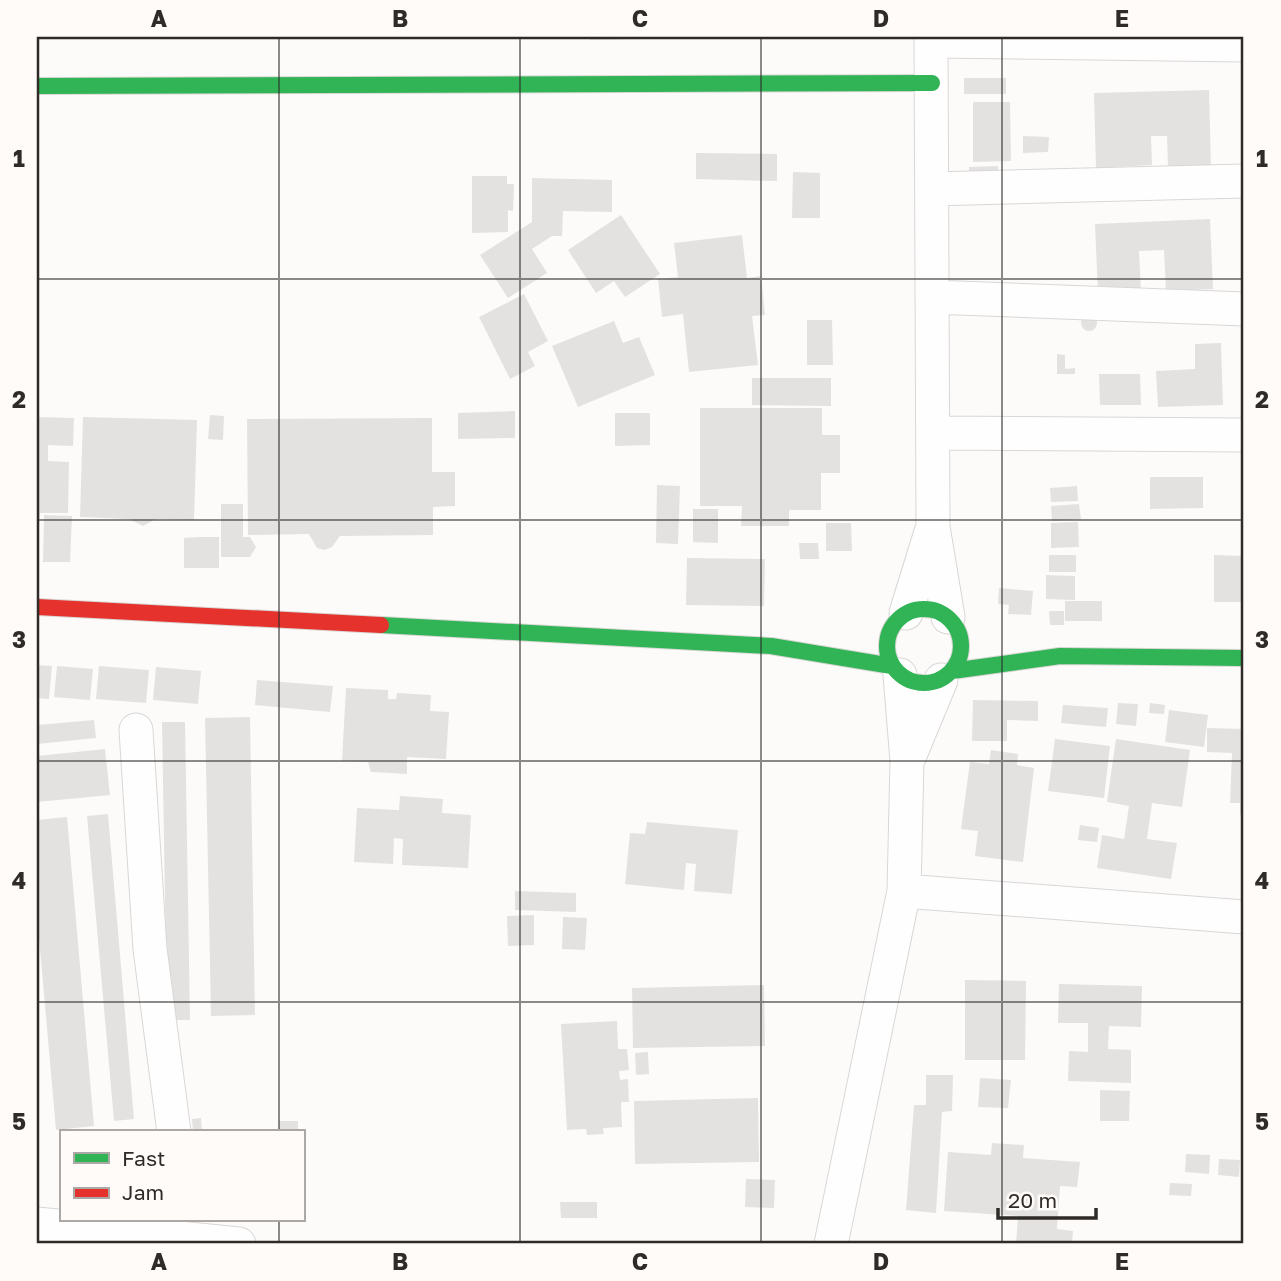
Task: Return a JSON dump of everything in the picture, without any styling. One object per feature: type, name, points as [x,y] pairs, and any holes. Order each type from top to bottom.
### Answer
[{"type":"street","points":[[907,761],[946,675],[961,650],[952,623],[933,527],[932,39],[1244,45]]},
{"type":"street","points":[[37,86],[932,83]]},
{"type":"street","points":[[932,189],[1244,181]]},
{"type":"street","points":[[932,297],[1244,309]]},
{"type":"street","points":[[933,433],[1244,435]]},
{"type":"street","points":[[831,1244],[904,891],[907,761],[896,670],[887,652],[887,638],[933,527]]},
{"type":"street","points":[[37,607],[771,646],[896,670],[913,682],[927,684],[946,675],[1060,656],[1244,658]]},
{"type":"street","points":[[893,622],[920,609],[934,610],[952,623],[983,635]]},
{"type":"street","points":[[771,646],[825,637]]},
{"type":"street","points":[[1021,646],[1060,656]]},
{"type":"street","points":[[136,730],[150,949],[174,1130]]},
{"type":"street","points":[[904,891],[1244,917]]},
{"type":"street","points":[[37,1224],[115,1226],[239,1244]]},
{"type":"building","points":[[590,37],[645,37],[645,39],[590,40]]},
{"type":"building","points":[[964,78],[1006,78],[1006,94],[964,94]]},
{"type":"building","points":[[1209,90],[1211,167],[1168,168],[1167,136],[1151,136],[1152,165],[1096,168],[1094,93]]},
{"type":"building","points":[[973,102],[1010,102],[1011,161],[973,162]]},
{"type":"building","points":[[1023,136],[1049,137],[1048,152],[1023,153]]},
{"type":"building","points":[[696,153],[777,154],[777,181],[696,179]]},
{"type":"building","points":[[998,166],[998,179],[969,179],[969,167]]},
{"type":"building","points":[[793,172],[820,173],[820,218],[792,218]]},
{"type":"building","points":[[472,176],[507,176],[507,184],[514,184],[513,211],[508,210],[508,232],[472,233]]},
{"type":"building","points":[[532,178],[612,180],[612,212],[563,211],[562,236],[552,236],[532,249],[547,273],[508,298],[480,255],[532,222]]},
{"type":"building","points":[[621,215],[660,274],[625,297],[614,281],[596,293],[568,250]]},
{"type":"building","points":[[1210,219],[1213,289],[1166,291],[1164,250],[1139,251],[1141,293],[1098,295],[1095,224]]},
{"type":"building","points":[[742,235],[747,278],[761,276],[765,315],[752,316],[758,365],[689,372],[683,314],[662,317],[658,279],[678,277],[674,243]]},
{"type":"building","points":[[524,294],[548,341],[528,352],[535,366],[510,379],[479,317]]},
{"type":"building","points":[[1089,315],[1097,323],[1089,331],[1081,323]]},
{"type":"building","points":[[807,320],[832,320],[833,365],[807,365]]},
{"type":"building","points":[[614,321],[623,343],[639,337],[655,375],[578,407],[552,346]]},
{"type":"building","points":[[1221,343],[1223,405],[1158,407],[1156,371],[1195,369],[1195,344]]},
{"type":"building","points":[[1057,354],[1065,355],[1065,369],[1075,368],[1075,374],[1057,374]]},
{"type":"building","points":[[1099,374],[1140,374],[1141,405],[1100,405]]},
{"type":"building","points":[[752,378],[831,378],[831,406],[752,405]]},
{"type":"building","points":[[700,408],[822,408],[822,435],[840,435],[840,473],[821,473],[821,510],[789,510],[789,526],[741,526],[742,506],[700,506]]},
{"type":"building","points":[[515,411],[515,438],[458,439],[458,413]]},
{"type":"building","points":[[615,413],[650,413],[650,445],[615,446]]},
{"type":"building","points":[[210,415],[224,416],[223,440],[208,439]]},
{"type":"building","points":[[37,417],[74,418],[73,446],[48,445],[48,461],[69,462],[68,513],[40,513],[39,524]]},
{"type":"building","points":[[83,417],[197,420],[194,520],[156,519],[143,526],[129,519],[80,517]]},
{"type":"building","points":[[432,418],[432,472],[455,472],[455,506],[433,507],[433,535],[340,536],[332,547],[325,550],[317,548],[309,534],[248,535],[247,419]]},
{"type":"building","points":[[1150,477],[1203,477],[1203,508],[1150,509]]},
{"type":"building","points":[[657,485],[680,486],[678,544],[656,543]]},
{"type":"building","points":[[1077,486],[1078,501],[1051,502],[1050,488]]},
{"type":"building","points":[[221,504],[243,504],[243,537],[250,537],[256,547],[250,557],[221,557]]},
{"type":"building","points":[[1079,504],[1081,519],[1052,521],[1051,506]]},
{"type":"building","points":[[693,509],[718,509],[718,543],[693,542]]},
{"type":"building","points":[[44,515],[72,516],[70,562],[43,562]]},
{"type":"building","points":[[1078,522],[1079,547],[1051,548],[1051,523]]},
{"type":"building","points":[[826,523],[851,523],[852,551],[826,551]]},
{"type":"building","points":[[219,537],[219,568],[184,568],[184,538]]},
{"type":"building","points":[[799,543],[818,543],[819,559],[800,559]]},
{"type":"building","points":[[1049,555],[1076,555],[1076,572],[1049,572]]},
{"type":"building","points":[[1214,555],[1244,556],[1244,602],[1214,602]]},
{"type":"building","points":[[687,558],[765,559],[764,606],[686,605]]},
{"type":"building","points":[[1046,575],[1075,576],[1075,600],[1046,599]]},
{"type":"building","points":[[999,588],[1033,591],[1031,615],[1008,614],[1009,605],[998,604]]},
{"type":"building","points":[[1065,601],[1102,601],[1102,621],[1065,621]]},
{"type":"building","points":[[1049,611],[1064,611],[1064,625],[1050,625]]},
{"type":"building","points":[[37,665],[52,666],[49,699],[37,698]]},
{"type":"building","points":[[57,666],[93,669],[90,700],[54,697]]},
{"type":"building","points":[[99,666],[149,670],[146,703],[96,699]]},
{"type":"building","points":[[156,667],[201,671],[198,704],[153,700]]},
{"type":"building","points":[[257,680],[333,686],[330,712],[255,705]]},
{"type":"building","points":[[346,688],[388,690],[388,699],[396,699],[397,693],[431,695],[430,711],[449,712],[446,759],[407,757],[407,774],[371,772],[368,762],[342,761]]},
{"type":"building","points":[[973,700],[1038,701],[1038,721],[1007,720],[1007,741],[972,741]]},
{"type":"building","points":[[1118,703],[1138,704],[1136,726],[1116,724]]},
{"type":"building","points":[[1150,703],[1165,705],[1164,714],[1149,713]]},
{"type":"building","points":[[1063,705],[1108,708],[1106,727],[1061,723]]},
{"type":"building","points":[[1169,710],[1208,715],[1204,747],[1165,742]]},
{"type":"building","points":[[250,717],[255,1015],[211,1016],[205,718]]},
{"type":"building","points":[[94,720],[96,738],[37,744],[37,725]]},
{"type":"building","points":[[162,722],[185,722],[190,1020],[167,1020]]},
{"type":"building","points":[[1207,728],[1244,729],[1244,816],[1240,815],[1240,803],[1230,803],[1232,753],[1207,752]]},
{"type":"building","points":[[1055,739],[1110,746],[1104,798],[1048,791]]},
{"type":"building","points":[[1116,739],[1190,750],[1182,807],[1152,803],[1147,839],[1177,843],[1171,879],[1097,868],[1102,835],[1124,839],[1129,806],[1107,802]]},
{"type":"building","points":[[105,749],[110,795],[37,802],[37,756]]},
{"type":"building","points":[[991,750],[1018,754],[1017,765],[1034,768],[1023,862],[975,856],[978,831],[961,829],[970,762],[989,764]]},
{"type":"building","points":[[400,796],[443,799],[442,813],[471,815],[468,868],[402,865],[403,839],[394,838],[393,864],[354,862],[357,808],[399,810]]},
{"type":"building","points":[[108,814],[134,1119],[114,1121],[87,816]]},
{"type":"building","points":[[67,817],[94,1126],[56,1130],[37,915],[37,820]]},
{"type":"building","points":[[647,822],[738,830],[732,894],[694,891],[696,864],[686,863],[684,890],[625,884],[630,833],[645,834]]},
{"type":"building","points":[[1080,825],[1099,828],[1097,842],[1078,840]]},
{"type":"building","points":[[515,891],[576,893],[576,912],[515,910]]},
{"type":"building","points":[[534,915],[534,945],[508,946],[507,916]]},
{"type":"building","points":[[563,917],[587,918],[585,950],[562,949]]},
{"type":"building","points":[[965,980],[1026,981],[1025,1060],[965,1060]]},
{"type":"building","points":[[1059,984],[1142,986],[1141,1027],[1109,1026],[1108,1049],[1131,1050],[1131,1083],[1068,1081],[1069,1051],[1088,1052],[1088,1023],[1058,1023]]},
{"type":"building","points":[[764,985],[765,1046],[633,1048],[632,988]]},
{"type":"building","points":[[617,1021],[618,1049],[627,1049],[629,1070],[619,1071],[620,1080],[628,1079],[629,1102],[621,1102],[622,1127],[603,1128],[604,1134],[587,1135],[586,1129],[567,1130],[561,1024]]},
{"type":"building","points":[[648,1052],[649,1074],[636,1075],[635,1053]]},
{"type":"building","points":[[926,1075],[953,1075],[952,1111],[942,1112],[936,1213],[906,1210],[914,1105],[926,1105]]},
{"type":"building","points":[[980,1078],[1011,1080],[1008,1108],[978,1107]]},
{"type":"building","points":[[1100,1090],[1130,1091],[1129,1121],[1100,1121]]},
{"type":"building","points":[[758,1098],[759,1162],[635,1164],[634,1101]]},
{"type":"building","points":[[201,1118],[202,1130],[193,1130],[192,1119]]},
{"type":"building","points":[[279,1121],[298,1121],[298,1130],[279,1130]]},
{"type":"building","points":[[992,1143],[1024,1145],[1023,1158],[1080,1162],[1077,1187],[1060,1186],[1057,1229],[1073,1231],[1072,1244],[1016,1244],[1018,1216],[944,1211],[948,1152],[991,1155]]},
{"type":"building","points":[[1186,1154],[1210,1155],[1209,1174],[1185,1172]]},
{"type":"building","points":[[1219,1159],[1240,1160],[1239,1177],[1218,1175]]},
{"type":"building","points":[[746,1179],[775,1180],[774,1208],[745,1207]]},
{"type":"building","points":[[1170,1183],[1192,1184],[1191,1196],[1169,1195]]},
{"type":"building","points":[[560,1202],[597,1202],[597,1218],[561,1218]]},
{"type":"traffic: fast","points":[[37,86],[932,83]]},
{"type":"traffic: fast","points":[[924,609],[945,615],[955,625],[961,646],[955,667],[945,677],[924,683],[903,677],[893,667],[887,646],[893,625],[903,615],[924,609]]},
{"type":"traffic: fast","points":[[381,625],[771,646],[892,666]]},
{"type":"traffic: fast","points":[[952,671],[1060,656],[1244,658]]},
{"type":"traffic: jam","points":[[37,607],[381,625]]}]
